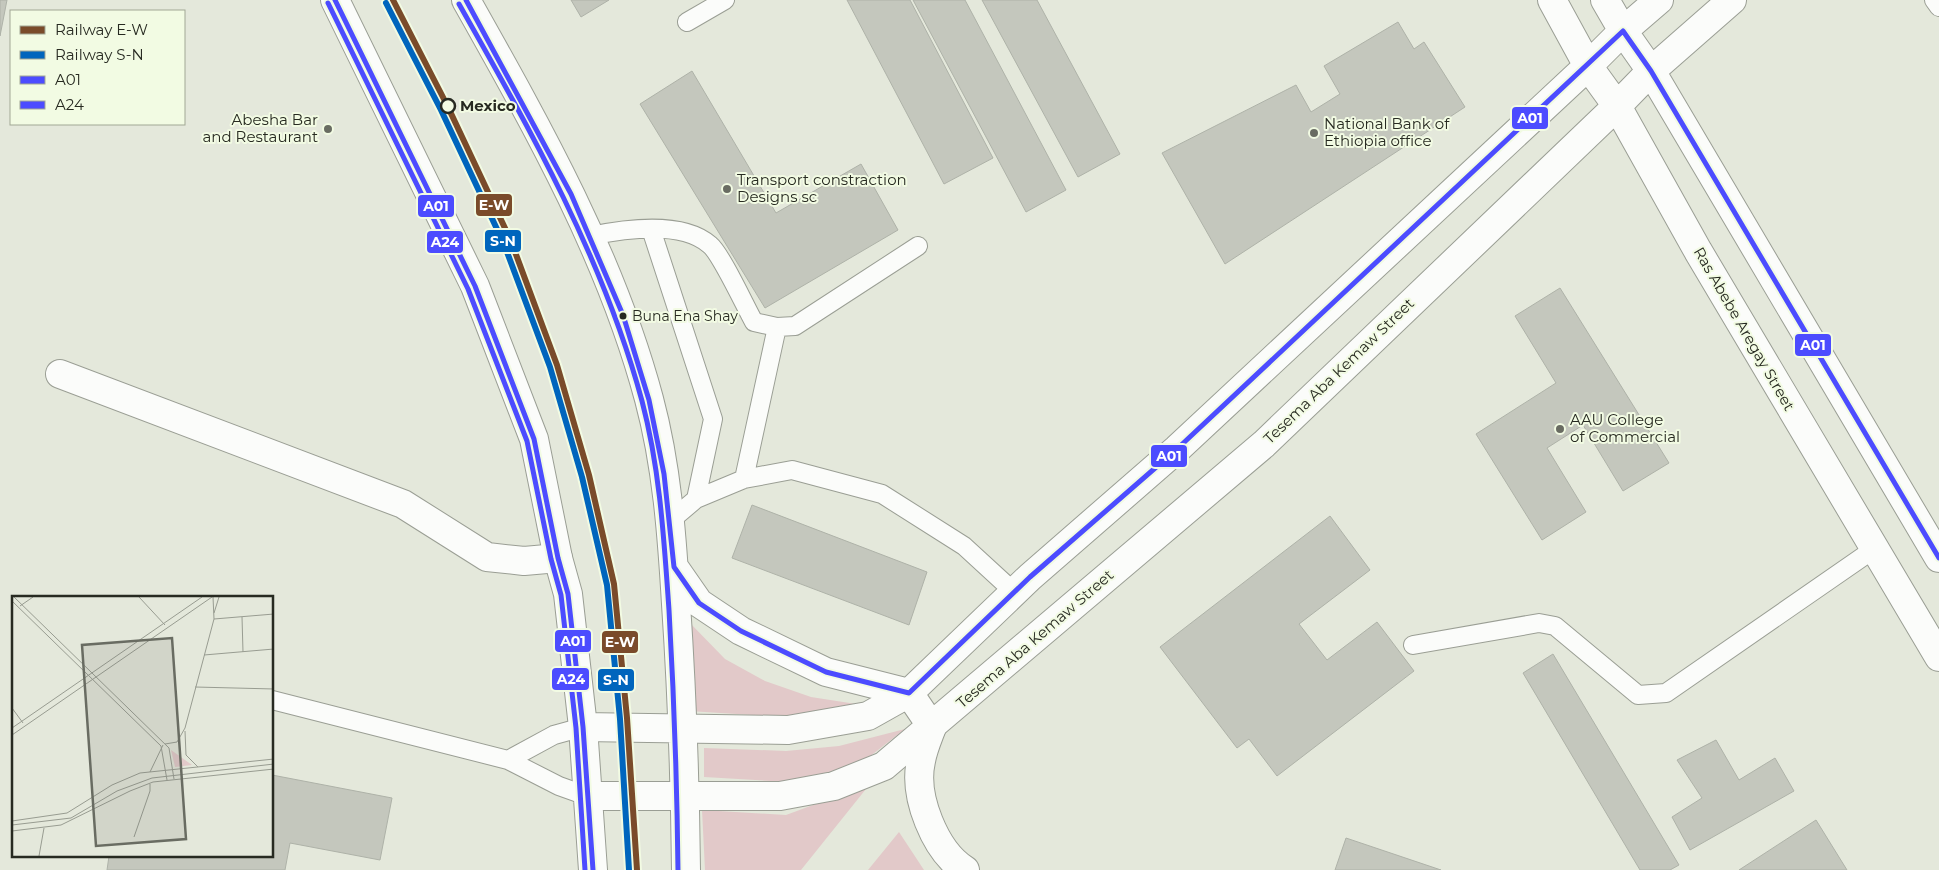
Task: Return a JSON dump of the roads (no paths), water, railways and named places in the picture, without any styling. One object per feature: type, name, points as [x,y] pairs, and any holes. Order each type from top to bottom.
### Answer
[{"type":"main road","points":[[335,0],[475,286],[505,359],[534,439],[558,558],[568,594],[583,727],[593,870]]},
{"type":"main road","points":[[466,0],[571,194],[623,315],[650,400],[664,474],[674,567],[684,727],[686,870]]},
{"type":"main road","name":"Ras Abebe Aregay Street","points":[[1552,0],[1588,66],[1617,106],[1698,251],[1939,657]]},
{"type":"main road","points":[[1605,0],[1623,31],[1651,70],[1939,558]]},
{"type":"main road","points":[[583,727],[788,730],[837,723],[868,716],[908,693],[1014,592],[1177,449],[1588,66],[1623,31],[1659,0]]},
{"type":"main road","name":"Tesema Aba Kemaw Street","points":[[587,796],[780,796],[834,786],[884,766],[932,728],[1264,444],[1617,106],[1651,70],[1732,0]]},
{"type":"main road","points":[[60,374],[403,504],[487,557],[524,561],[558,558]]},
{"type":"main road","points":[[674,567],[700,603],[741,632],[826,672],[908,693],[932,728],[920,762],[921,792],[927,817],[941,847],[965,870]]},
{"type":"lane","points":[[687,22],[724,0]]},
{"type":"lane","points":[[1934,0],[1939,7]]},
{"type":"lane","points":[[590,236],[615,231],[651,229],[692,233],[711,246],[754,322],[777,327],[795,326],[918,246]]},
{"type":"lane","points":[[651,229],[714,419],[696,499]]},
{"type":"lane","points":[[744,479],[777,327]]},
{"type":"lane","points":[[670,522],[696,499],[744,479],[792,470],[882,494],[964,546],[1014,592]]},
{"type":"lane","points":[[1414,645],[1540,623],[1555,626],[1638,695],[1666,693],[1874,549]]},
{"type":"lane","points":[[274,701],[508,760],[559,786],[587,796]]},
{"type":"lane","points":[[508,760],[554,735],[583,727]]},
{"type":"rail line","name":"E-W","points":[[393,0],[448,107],[511,241],[557,365],[589,475],[614,584],[627,718],[637,870]]},
{"type":"rail line","name":"S-N","points":[[386,3],[441,110],[504,244],[550,367],[582,477],[607,585],[620,719],[629,870]]},
{"type":"place","name":"Mexico","points":[[448,106]]},
{"type":"place","name":"Abesha Bar and Restaurant","points":[[328,129]]},
{"type":"place","name":"National Bank of Ethiopia office","points":[[1314,133]]},
{"type":"place","name":"Transport constraction Designs sc","points":[[727,189]]},
{"type":"place","name":"Buna Ena Shay","points":[[623,316]]},
{"type":"place","name":"AAU College of Commercial","points":[[1560,429]]}]
